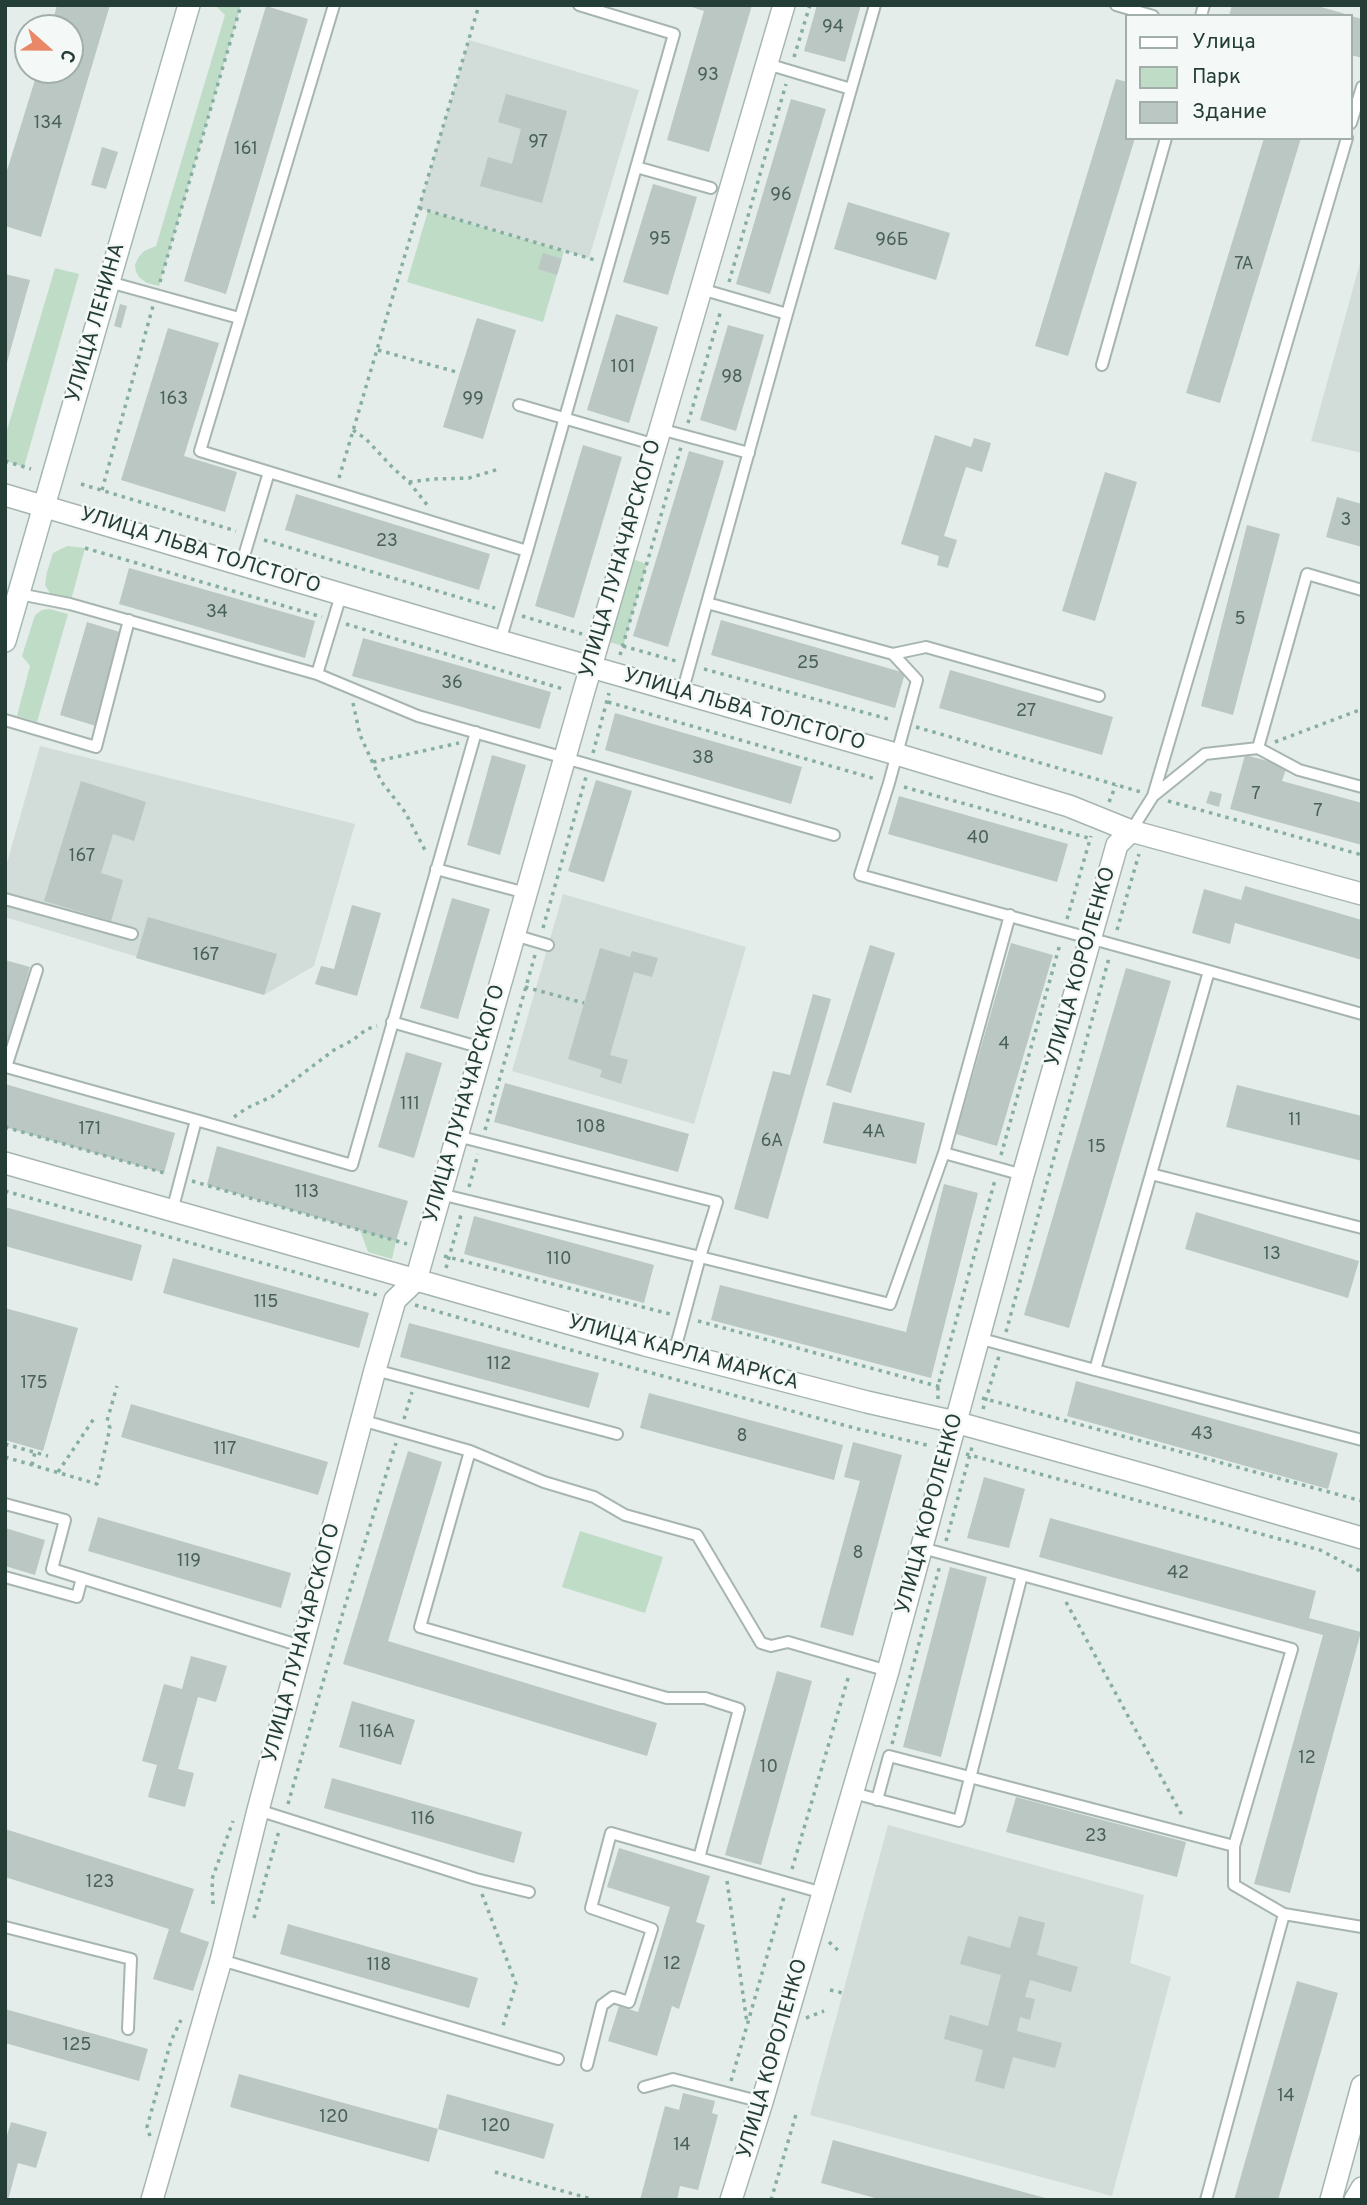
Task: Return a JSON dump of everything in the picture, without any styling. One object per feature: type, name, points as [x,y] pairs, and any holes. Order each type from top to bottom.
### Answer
[{"type":"street","name":"УЛИЦА ЛЕНИНА","points":[[5,641],[189,5]]},
{"type":"street","name":"УЛИЦА ЛУНАЧАРСКОГО","points":[[416,1280],[784,5]]},
{"type":"street","name":"УЛИЦА ЛЬВА ТОЛСТОГО","points":[[5,495],[1069,806],[1102,819],[1124,838],[1362,894]]},
{"type":"street","name":"УЛИЦА КОРОЛЕНКО","points":[[731,2200],[853,1793],[922,1548],[946,1420],[963,1393],[1092,937],[1124,838]]},
{"type":"street","name":"УЛИЦА КАРЛА МАРКСА","points":[[5,1163],[674,1353],[978,1428],[1362,1538]]},
{"type":"street","points":[[395,1300],[416,1280]]},
{"type":"street","name":"УЛИЦА ЛУНАЧАРСКОГО","points":[[152,2200],[221,1959],[301,1646],[395,1300]]},
{"type":"street","points":[[1331,2200],[1362,2086]]},
{"type":"street","points":[[1355,2200],[1362,2188]]},
{"type":"lane","points":[[334,5],[200,451],[527,551]]},
{"type":"lane","points":[[500,641],[674,34],[579,5]]},
{"type":"lane","points":[[682,693],[876,5]]},
{"type":"lane","points":[[1116,5],[1146,14]]},
{"type":"lane","points":[[767,64],[851,89]]},
{"type":"lane","points":[[1353,115],[1362,86]]},
{"type":"lane","points":[[1102,365],[1165,140]]},
{"type":"lane","points":[[1153,796],[1346,140]]},
{"type":"lane","points":[[636,167],[711,188]]},
{"type":"lane","points":[[109,282],[239,318]]},
{"type":"lane","points":[[701,289],[787,314]]},
{"type":"lane","points":[[519,404],[658,437],[684,436],[749,453]]},
{"type":"lane","points":[[241,566],[269,472]]},
{"type":"lane","points":[[1258,748],[1307,575],[1362,590]]},
{"type":"lane","points":[[19,594],[70,604],[317,674],[418,716],[834,835]]},
{"type":"lane","points":[[317,674],[341,594]]},
{"type":"lane","points":[[707,603],[893,654],[926,647],[1099,696]]},
{"type":"lane","points":[[5,720],[96,747],[129,620]]},
{"type":"lane","points":[[893,654],[916,680],[860,875],[1092,937],[1362,1014]]},
{"type":"lane","points":[[37,970],[6,1067],[196,1119],[352,1166],[476,732]]},
{"type":"lane","points":[[1124,838],[1153,796],[1205,754],[1258,748],[1299,770],[1362,787]]},
{"type":"lane","points":[[436,869],[526,893]]},
{"type":"lane","points":[[5,899],[132,934]]},
{"type":"lane","points":[[440,1194],[890,1304],[944,1153],[1010,915]]},
{"type":"lane","points":[[514,935],[543,943]]},
{"type":"lane","points":[[1095,1370],[1209,971]]},
{"type":"lane","points":[[392,1021],[482,1048]]},
{"type":"lane","points":[[172,1211],[196,1119]]},
{"type":"lane","points":[[457,1136],[716,1202],[674,1353]]},
{"type":"lane","points":[[944,1153],[1023,1175]]},
{"type":"lane","points":[[1151,1174],[1362,1228]]},
{"type":"lane","points":[[978,1338],[1362,1440]]},
{"type":"lane","points":[[375,1370],[617,1434]]},
{"type":"lane","points":[[361,1419],[470,1451],[544,1482],[594,1497],[625,1515],[697,1535],[761,1643],[771,1646],[788,1642],[888,1671]]},
{"type":"lane","points":[[470,1451],[420,1628],[667,1698],[705,1698],[739,1709],[699,1858]]},
{"type":"lane","points":[[5,1504],[65,1520],[52,1569],[301,1646]]},
{"type":"lane","points":[[922,1548],[1292,1649],[1234,1846],[1234,1885],[1284,1914],[1362,1927]]},
{"type":"lane","points":[[853,1793],[959,1821],[1022,1575]]},
{"type":"lane","points":[[5,1577],[77,1597],[82,1578]]},
{"type":"lane","points":[[877,1800],[889,1756],[1234,1846]]},
{"type":"lane","points":[[258,1810],[477,1879],[529,1892]]},
{"type":"lane","points":[[587,2065],[602,2005],[613,1997],[629,2002],[652,1929],[591,1908],[611,1833],[823,1892]]},
{"type":"lane","points":[[1206,2200],[1284,1914]]},
{"type":"lane","points":[[5,1927],[131,1959],[128,2029]]},
{"type":"lane","points":[[221,1959],[558,2059]]},
{"type":"lane","points":[[644,2087],[673,2079],[762,2102]]},
{"type":"path","points":[[102,490],[241,5]]},
{"type":"path","points":[[334,494],[480,5]]},
{"type":"path","points":[[440,1287],[525,987],[543,943],[607,701],[810,5]]},
{"type":"path","points":[[419,208],[608,264]]},
{"type":"path","points":[[377,350],[460,373]]},
{"type":"path","points":[[353,430],[366,439],[409,482],[440,525]]},
{"type":"path","points":[[5,461],[31,469]]},
{"type":"path","points":[[409,482],[469,478],[499,469]]},
{"type":"path","points":[[81,484],[623,646],[1362,855]]},
{"type":"path","points":[[85,548],[888,783],[1090,838],[1124,838],[1140,852],[970,1455],[889,1756]]},
{"type":"path","points":[[351,688],[359,734],[381,781],[405,812],[436,869]]},
{"type":"path","points":[[1258,748],[1362,709]]},
{"type":"path","points":[[373,762],[448,746],[461,742],[476,732]]},
{"type":"path","points":[[940,1448],[946,1420],[938,1387],[1090,838],[1102,819],[1116,785]]},
{"type":"path","points":[[502,980],[584,1003]]},
{"type":"path","points":[[221,1127],[247,1108],[273,1096],[367,1029],[392,1021]]},
{"type":"path","points":[[5,1127],[449,1257],[1362,1501]]},
{"type":"path","points":[[5,1191],[637,1369],[858,1429],[970,1455],[1320,1550],[1362,1572]]},
{"type":"path","points":[[250,1929],[343,1612],[415,1380]]},
{"type":"path","points":[[5,1457],[97,1483],[110,1428],[107,1421],[117,1386]]},
{"type":"path","points":[[58,1472],[95,1417]]},
{"type":"path","points":[[5,1444],[48,1456]]},
{"type":"path","points":[[32,1465],[35,1452]]},
{"type":"path","points":[[1057,1585],[1192,1835]]},
{"type":"path","points":[[728,2093],[853,1661]]},
{"type":"path","points":[[725,1866],[747,2025]]},
{"type":"path","points":[[477,1879],[516,1984],[498,2042]]},
{"type":"path","points":[[830,1990],[843,1993]]},
{"type":"path","points":[[771,2200],[797,2111]]},
{"type":"path","points":[[495,2172],[594,2200]]},
{"type":"shaded area","points":[[469,40],[639,90],[589,258],[419,208]]},
{"type":"shaded area","points":[[1362,256],[1362,453],[1311,441]]},
{"type":"shaded area","points":[[40,746],[355,824],[314,966],[264,995],[5,917],[5,870]]},
{"type":"shaded area","points":[[563,894],[746,947],[694,1124],[512,1071]]},
{"type":"shaded area","points":[[888,1825],[1144,1895],[1130,1963],[1171,1977],[1112,2196],[810,2115]]},
{"type":"green space","points":[[215,5],[241,5],[159,286],[140,278],[135,265],[144,251],[156,246],[225,15]]},
{"type":"green space","points":[[428,211],[564,251],[543,322],[407,282]]},
{"type":"green space","points":[[55,268],[79,274],[24,467],[9,462],[5,457],[5,437]]},
{"type":"green space","points":[[67,546],[85,548],[70,604],[51,595],[45,585],[53,553]]},
{"type":"green space","points":[[629,558],[647,564],[623,646],[605,641]]},
{"type":"green space","points":[[49,609],[68,614],[37,722],[17,716],[30,666],[22,656],[35,615]]},
{"type":"green space","points":[[360,1230],[396,1241],[392,1259],[368,1252]]},
{"type":"green space","points":[[580,1531],[663,1557],[645,1613],[562,1587]]},
{"type":"building","points":[[57,5],[110,5],[41,237],[5,226],[5,177],[34,84],[84,84],[84,14],[55,14]]},
{"type":"building","points":[[686,5],[752,5],[709,152],[667,140],[704,11]]},
{"type":"building","points":[[817,5],[861,5],[845,62],[804,51]]},
{"type":"building","points":[[1232,5],[1314,5],[1346,14],[1230,14]]},
{"type":"building","points":[[266,6],[308,19],[226,294],[184,281]]},
{"type":"building","points":[[1353,17],[1362,19],[1362,58],[1353,56]]},
{"type":"building","points":[[1116,79],[1126,82],[1126,140],[1134,140],[1068,356],[1035,346]]},
{"type":"building","points":[[506,94],[567,111],[542,203],[480,186],[488,157],[512,164],[521,129],[498,122]]},
{"type":"building","points":[[791,99],[826,109],[770,294],[736,284]]},
{"type":"building","points":[[1263,140],[1300,140],[1220,403],[1186,393]]},
{"type":"building","points":[[102,147],[118,152],[106,189],[91,185]]},
{"type":"building","points":[[653,184],[697,197],[668,295],[623,282]]},
{"type":"building","points":[[848,202],[950,233],[936,280],[834,249]]},
{"type":"building","points":[[543,253],[562,259],[557,275],[538,269]]},
{"type":"building","points":[[5,274],[30,280],[6,366],[5,366]]},
{"type":"building","points":[[120,304],[127,306],[121,328],[114,326]]},
{"type":"building","points":[[616,314],[658,327],[629,423],[587,410]]},
{"type":"building","points":[[477,318],[516,330],[483,439],[443,427]]},
{"type":"building","points":[[728,325],[764,335],[736,431],[700,420]]},
{"type":"building","points":[[168,328],[219,343],[184,456],[237,472],[225,512],[121,480]]},
{"type":"building","points":[[935,435],[971,447],[974,438],[991,443],[982,472],[966,467],[944,536],[957,540],[948,568],[937,565],[939,556],[901,544]]},
{"type":"building","points":[[583,445],[622,457],[574,618],[535,606]]},
{"type":"building","points":[[689,451],[724,461],[668,647],[633,636]]},
{"type":"building","points":[[1105,472],[1137,482],[1095,621],[1062,611]]},
{"type":"building","points":[[296,494],[490,554],[479,590],[285,530]]},
{"type":"building","points":[[1337,497],[1362,504],[1362,547],[1326,537]]},
{"type":"building","points":[[1247,525],[1280,534],[1233,715],[1201,706]]},
{"type":"building","points":[[129,568],[315,621],[305,658],[119,604]]},
{"type":"building","points":[[721,620],[905,673],[895,708],[711,655]]},
{"type":"building","points":[[87,622],[123,633],[96,726],[60,715]]},
{"type":"building","points":[[363,638],[551,692],[540,729],[352,676]]},
{"type":"building","points":[[950,670],[1113,717],[1102,755],[939,708]]},
{"type":"building","points":[[615,713],[802,767],[791,804],[605,750]]},
{"type":"building","points":[[492,755],[526,765],[500,855],[467,845]]},
{"type":"building","points":[[1245,755],[1287,766],[1282,781],[1362,803],[1362,845],[1230,809]]},
{"type":"building","points":[[596,780],[632,791],[604,882],[568,871]]},
{"type":"building","points":[[81,781],[146,802],[134,841],[113,834],[101,873],[123,880],[111,921],[44,901]]},
{"type":"building","points":[[1210,791],[1222,794],[1219,807],[1206,803]]},
{"type":"building","points":[[899,796],[1068,844],[1057,882],[888,834]]},
{"type":"building","points":[[1245,886],[1362,920],[1362,960],[1235,923],[1230,944],[1192,933],[1204,889],[1241,900]]},
{"type":"building","points":[[452,898],[490,909],[458,1019],[420,1008]]},
{"type":"building","points":[[352,905],[381,913],[357,996],[315,984],[321,966],[334,969]]},
{"type":"building","points":[[148,917],[277,954],[264,995],[136,958]]},
{"type":"building","points":[[1011,943],[1053,955],[997,1146],[956,1134]]},
{"type":"building","points":[[870,945],[895,953],[851,1093],[826,1085]]},
{"type":"building","points":[[600,948],[630,957],[632,951],[658,958],[652,977],[634,972],[610,1055],[628,1060],[621,1084],[600,1077],[602,1070],[568,1059]]},
{"type":"building","points":[[5,960],[30,967],[6,1050],[5,1050]]},
{"type":"building","points":[[1126,968],[1171,981],[1069,1328],[1024,1315]]},
{"type":"building","points":[[813,994],[831,999],[768,1219],[734,1209],[773,1071],[790,1075]]},
{"type":"building","points":[[406,1052],[442,1063],[414,1158],[378,1147]]},
{"type":"building","points":[[505,1083],[689,1134],[678,1172],[494,1122]]},
{"type":"building","points":[[5,1084],[175,1133],[164,1173],[5,1127]]},
{"type":"building","points":[[1237,1085],[1362,1116],[1362,1161],[1226,1127]]},
{"type":"building","points":[[833,1102],[925,1123],[916,1164],[823,1143]]},
{"type":"building","points":[[217,1146],[408,1201],[396,1241],[207,1185]]},
{"type":"building","points":[[944,1184],[978,1193],[931,1378],[711,1320],[720,1285],[906,1332]]},
{"type":"building","points":[[5,1207],[142,1245],[132,1281],[5,1246]]},
{"type":"building","points":[[1196,1212],[1359,1261],[1348,1298],[1185,1249]]},
{"type":"building","points":[[474,1216],[654,1265],[644,1303],[464,1254]]},
{"type":"building","points":[[173,1258],[369,1313],[359,1348],[163,1293]]},
{"type":"building","points":[[5,1308],[78,1328],[43,1451],[5,1440]]},
{"type":"building","points":[[409,1323],[599,1373],[589,1408],[400,1357]]},
{"type":"building","points":[[1076,1381],[1338,1453],[1328,1489],[1067,1416]]},
{"type":"building","points":[[649,1393],[843,1445],[834,1480],[640,1428]]},
{"type":"building","points":[[131,1404],[328,1462],[318,1495],[121,1437]]},
{"type":"building","points":[[853,1442],[902,1455],[853,1636],[820,1627],[860,1481],[844,1477]]},
{"type":"building","points":[[408,1451],[442,1462],[388,1641],[657,1723],[647,1756],[343,1664]]},
{"type":"building","points":[[984,1477],[1025,1489],[1009,1548],[967,1538]]},
{"type":"building","points":[[98,1517],[291,1573],[281,1608],[88,1551]]},
{"type":"building","points":[[1050,1518],[1316,1591],[1309,1618],[1361,1632],[1290,1893],[1254,1884],[1323,1635],[1039,1557]]},
{"type":"building","points":[[5,1528],[45,1540],[35,1575],[5,1566]]},
{"type":"building","points":[[950,1567],[987,1577],[941,1757],[903,1747]]},
{"type":"building","points":[[191,1656],[227,1666],[216,1702],[198,1697],[178,1769],[194,1773],[185,1807],[148,1797],[157,1765],[142,1761],[164,1684],[182,1689]]},
{"type":"building","points":[[777,1671],[812,1681],[761,1865],[725,1855]]},
{"type":"building","points":[[352,1701],[415,1720],[401,1765],[339,1747]]},
{"type":"building","points":[[332,1778],[522,1832],[514,1863],[324,1808]]},
{"type":"building","points":[[1016,1797],[1186,1842],[1177,1877],[1006,1832]]},
{"type":"building","points":[[5,1829],[194,1889],[180,1932],[209,1942],[193,1991],[153,1979],[169,1929],[5,1877]]},
{"type":"building","points":[[619,1848],[710,1876],[696,1922],[705,1925],[679,2009],[672,2006],[657,2056],[608,2041],[619,2006],[638,2012],[670,1907],[607,1887]]},
{"type":"building","points":[[1019,1916],[1045,1923],[1037,1955],[1078,1967],[1071,1992],[1030,1980],[1025,1997],[1035,1999],[1030,2020],[1020,2017],[1017,2031],[1062,2043],[1055,2068],[1013,2057],[1004,2089],[975,2081],[983,2050],[944,2039],[950,2015],[988,2026],[1001,1975],[960,1964],[968,1936],[1010,1948]]},
{"type":"building","points":[[288,1924],[478,1978],[469,2008],[280,1954]]},
{"type":"building","points":[[1297,1981],[1338,1993],[1278,2200],[1234,2200]]},
{"type":"building","points":[[5,2009],[148,2049],[139,2081],[5,2043]]},
{"type":"building","points":[[239,2074],[438,2129],[429,2162],[230,2107]]},
{"type":"building","points":[[683,2093],[715,2101],[712,2113],[718,2115],[698,2190],[680,2186],[677,2200],[640,2200],[665,2106],[679,2110]]},
{"type":"building","points":[[447,2094],[554,2124],[544,2159],[438,2129]]},
{"type":"building","points":[[11,2122],[47,2132],[36,2168],[18,2163],[8,2200],[5,2200],[5,2142]]},
{"type":"building","points":[[833,2140],[1049,2200],[882,2200],[821,2183]]}]
